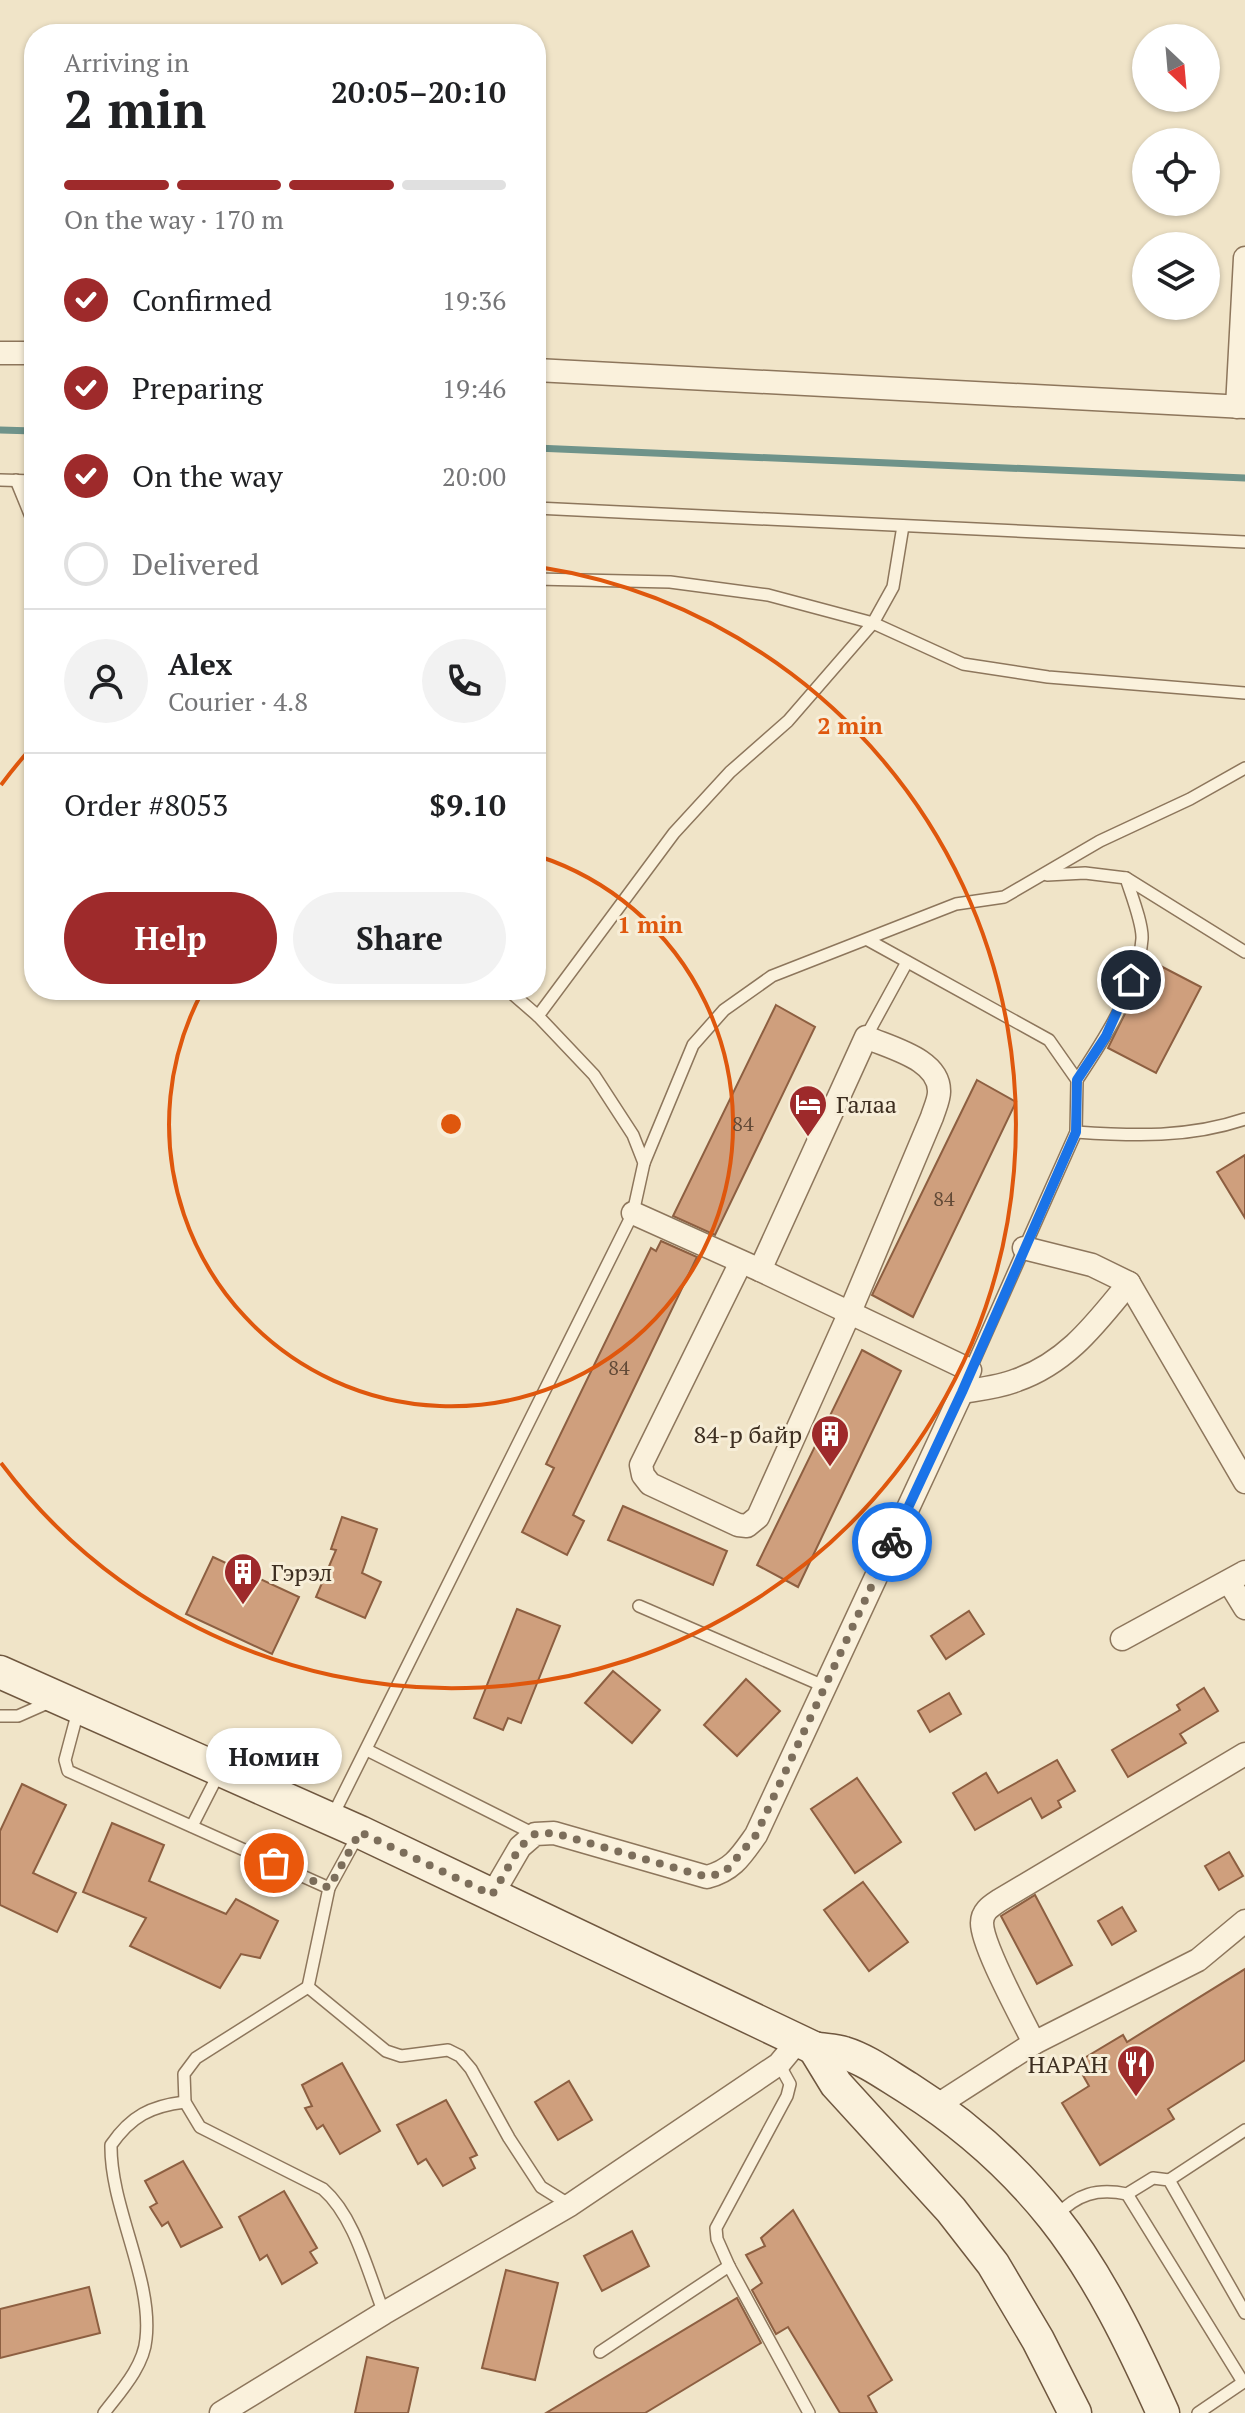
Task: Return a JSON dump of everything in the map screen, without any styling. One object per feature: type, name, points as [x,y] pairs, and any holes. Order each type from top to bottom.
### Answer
[{"type":"main road","points":[[0,1672],[360,1832],[492,1895],[797,2051],[836,2084],[951,2210],[993,2264],[1038,2340],[1075,2413]]},
{"type":"main road","points":[[797,2051],[843,2052],[853,2057],[936,2106],[1024,2184],[1054,2218],[1099,2287],[1139,2359],[1163,2413]]},
{"type":"street","points":[[546,371],[1241,407],[1245,258]]},
{"type":"street","points":[[0,353],[24,353]]},
{"type":"street","points":[[866,1037],[922,1062],[935,1075],[939,1092],[932,1117],[850,1312],[758,1517],[747,1526],[738,1525],[650,1484],[643,1475],[641,1465],[751,1266],[866,1037]]},
{"type":"street","points":[[492,1895],[520,1847],[535,1834],[554,1833],[707,1877],[725,1872],[756,1835],[970,1370],[633,1213]]},
{"type":"street","points":[[1024,1248],[1092,1265],[1129,1283],[1245,1482]]},
{"type":"street","points":[[962,1392],[1015,1381],[1046,1368],[1079,1343],[1129,1283]]},
{"type":"street","points":[[1122,1639],[1237,1577],[1245,1608]]},
{"type":"street","points":[[1034,2043],[988,1945],[982,1921],[984,1913],[1000,1900],[1245,1754]]},
{"type":"street","points":[[936,2106],[1034,2043],[1198,1960],[1245,1921]]},
{"type":"street","points":[[221,2413],[384,2313],[570,2205],[797,2051]]},
{"type":"lane","points":[[0,480],[24,480]]},
{"type":"lane","points":[[16,480],[24,500]]},
{"type":"lane","points":[[546,508],[1245,542]]},
{"type":"lane","points":[[538,1016],[674,833],[730,772],[788,721],[873,623],[893,587],[903,526]]},
{"type":"lane","points":[[546,579],[684,584],[768,595],[873,623],[963,664],[1048,677],[1245,693]]},
{"type":"lane","points":[[330,1819],[633,1213],[644,1163],[693,1045],[724,1010],[772,976],[956,904],[1004,897],[1100,841],[1190,799],[1245,768]]},
{"type":"lane","points":[[1043,875],[1085,873],[1126,878],[1245,952]]},
{"type":"lane","points":[[970,1370],[1076,1132],[1077,1080],[1106,1036],[1131,980],[1142,937],[1126,878]]},
{"type":"lane","points":[[868,940],[1049,1040],[1077,1080]]},
{"type":"lane","points":[[866,1037],[907,962]]},
{"type":"lane","points":[[520,1000],[594,1075],[633,1135],[644,1163]]},
{"type":"lane","points":[[1076,1132],[1146,1136],[1221,1127],[1245,1119]]},
{"type":"lane","points":[[639,1606],[826,1687]]},
{"type":"lane","points":[[0,1716],[18,1716],[68,1703],[65,1760],[68,1771],[329,1888]]},
{"type":"lane","points":[[367,1750],[535,1834]]},
{"type":"lane","points":[[192,1826],[220,1771]]},
{"type":"lane","points":[[360,1832],[329,1888],[308,1987],[196,2058],[184,2074],[185,2102],[200,2127],[323,2189],[332,2197],[344,2212],[384,2313]]},
{"type":"lane","points":[[308,1987],[386,2051],[401,2056],[448,2050],[460,2056],[471,2069],[509,2138],[541,2187],[570,2205]]},
{"type":"lane","points":[[797,2051],[787,2096],[716,2228],[717,2239],[729,2266],[809,2413]]},
{"type":"lane","points":[[104,2413],[138,2363],[147,2339],[143,2294],[117,2189],[111,2145],[124,2127],[159,2105],[185,2102]]},
{"type":"lane","points":[[1054,2218],[1069,2203],[1091,2192],[1109,2190],[1127,2194],[1153,2178],[1169,2180],[1245,2130]]},
{"type":"lane","points":[[1169,2180],[1245,2313]]},
{"type":"lane","points":[[1127,2194],[1244,2382],[1198,2413]]},
{"type":"lane","points":[[600,2352],[729,2266]]},
{"type":"building","points":[[1151,961],[1201,987],[1156,1073],[1108,1048]]},
{"type":"building","points":[[776,1005],[815,1027],[715,1235],[673,1216]]},
{"type":"building","points":[[977,1080],[1016,1102],[913,1317],[872,1295]]},
{"type":"building","points":[[1245,1155],[1245,1218],[1217,1172]]},
{"type":"building","name":"84-р байр","points":[[661,1241],[697,1257],[573,1515],[584,1521],[567,1555],[522,1532],[554,1468],[546,1464],[651,1248],[656,1251]]},
{"type":"building","name":"84-р байр","points":[[862,1350],[901,1371],[798,1587],[757,1565]]},
{"type":"building","points":[[623,1506],[727,1551],[713,1585],[608,1540]]},
{"type":"building","points":[[342,1517],[377,1529],[362,1573],[381,1582],[365,1618],[316,1597],[336,1550],[331,1549]]},
{"type":"building","name":"Гэрэл","points":[[213,1557],[299,1597],[272,1654],[186,1614]]},
{"type":"building","points":[[517,1609],[560,1626],[521,1723],[508,1718],[503,1730],[474,1718]]},
{"type":"building","points":[[969,1611],[984,1634],[946,1659],[931,1636]]},
{"type":"building","points":[[613,1671],[660,1710],[632,1743],[585,1703]]},
{"type":"building","points":[[746,1679],[780,1711],[737,1756],[704,1725]]},
{"type":"building","points":[[1204,1688],[1218,1711],[1180,1734],[1186,1743],[1128,1777],[1112,1750],[1180,1710],[1177,1705]]},
{"type":"building","points":[[949,1693],[961,1714],[930,1732],[918,1711]]},
{"type":"building","points":[[1057,1760],[1075,1791],[1058,1801],[1061,1807],[1042,1818],[1031,1798],[975,1830],[953,1793],[986,1773],[998,1793]]},
{"type":"building","points":[[857,1778],[901,1842],[855,1873],[811,1809]]},
{"type":"building","points":[[22,1784],[66,1805],[33,1873],[76,1893],[57,1932],[0,1905],[0,1831]]},
{"type":"building","points":[[112,1823],[164,1845],[149,1881],[226,1914],[236,1899],[278,1921],[260,1958],[241,1954],[220,1988],[130,1946],[146,1918],[83,1892]]},
{"type":"building","points":[[1229,1852],[1243,1876],[1219,1890],[1205,1866]]},
{"type":"building","points":[[863,1882],[908,1942],[869,1971],[824,1910]]},
{"type":"building","points":[[1035,1895],[1072,1965],[1037,1984],[1001,1916]]},
{"type":"building","points":[[1122,1907],[1136,1931],[1112,1945],[1098,1921]]},
{"type":"building","points":[[1245,1969],[1245,2060],[1168,2109],[1174,2119],[1100,2165],[1062,2103],[1089,2086],[1076,2063],[1123,2035],[1127,2042]]},
{"type":"building","points":[[342,2063],[380,2131],[340,2154],[323,2125],[317,2129],[305,2108],[312,2106],[302,2085]]},
{"type":"building","points":[[569,2081],[592,2120],[558,2140],[535,2102]]},
{"type":"building","points":[[446,2100],[477,2155],[470,2158],[475,2168],[443,2186],[426,2159],[418,2164],[397,2125]]},
{"type":"building","points":[[183,2161],[222,2227],[181,2247],[168,2222],[162,2226],[150,2207],[157,2203],[145,2181]]},
{"type":"building","points":[[284,2191],[317,2248],[310,2252],[317,2263],[282,2284],[267,2255],[260,2260],[239,2217]]},
{"type":"building","points":[[793,2210],[892,2380],[868,2396],[877,2413],[840,2413],[788,2327],[776,2334],[752,2290],[762,2283],[746,2255],[765,2246],[761,2238]]},
{"type":"building","points":[[632,2231],[649,2266],[602,2291],[584,2256]]},
{"type":"building","points":[[506,2270],[558,2283],[535,2380],[482,2368]]},
{"type":"building","points":[[89,2287],[100,2333],[0,2358],[0,2309]]},
{"type":"building","points":[[737,2298],[761,2343],[645,2413],[546,2413]]},
{"type":"building","points":[[367,2357],[418,2368],[408,2413],[355,2413]]},
{"type":"waterway","points":[[0,430],[24,431]]},
{"type":"waterway","points":[[546,448],[1245,478]]},
{"type":"way so far","points":[[274,1863],[329,1888],[360,1832],[492,1895],[520,1847],[535,1834],[554,1833],[707,1877],[725,1872],[756,1835],[892,1542]]},
{"type":"place","name":"Галаа","points":[[808,1138]]},
{"type":"place","name":"84-р байр","points":[[830,1468]]},
{"type":"place","name":"Гэрэл","points":[[243,1606]]},
{"type":"place","name":"Номин","points":[[274,1863]]},
{"type":"place","name":"НАРАН","points":[[1136,2098]]},
{"type":"route","points":[[892,1542],[962,1392],[1076,1132],[1077,1080],[1106,1036],[1131,980]]}]
